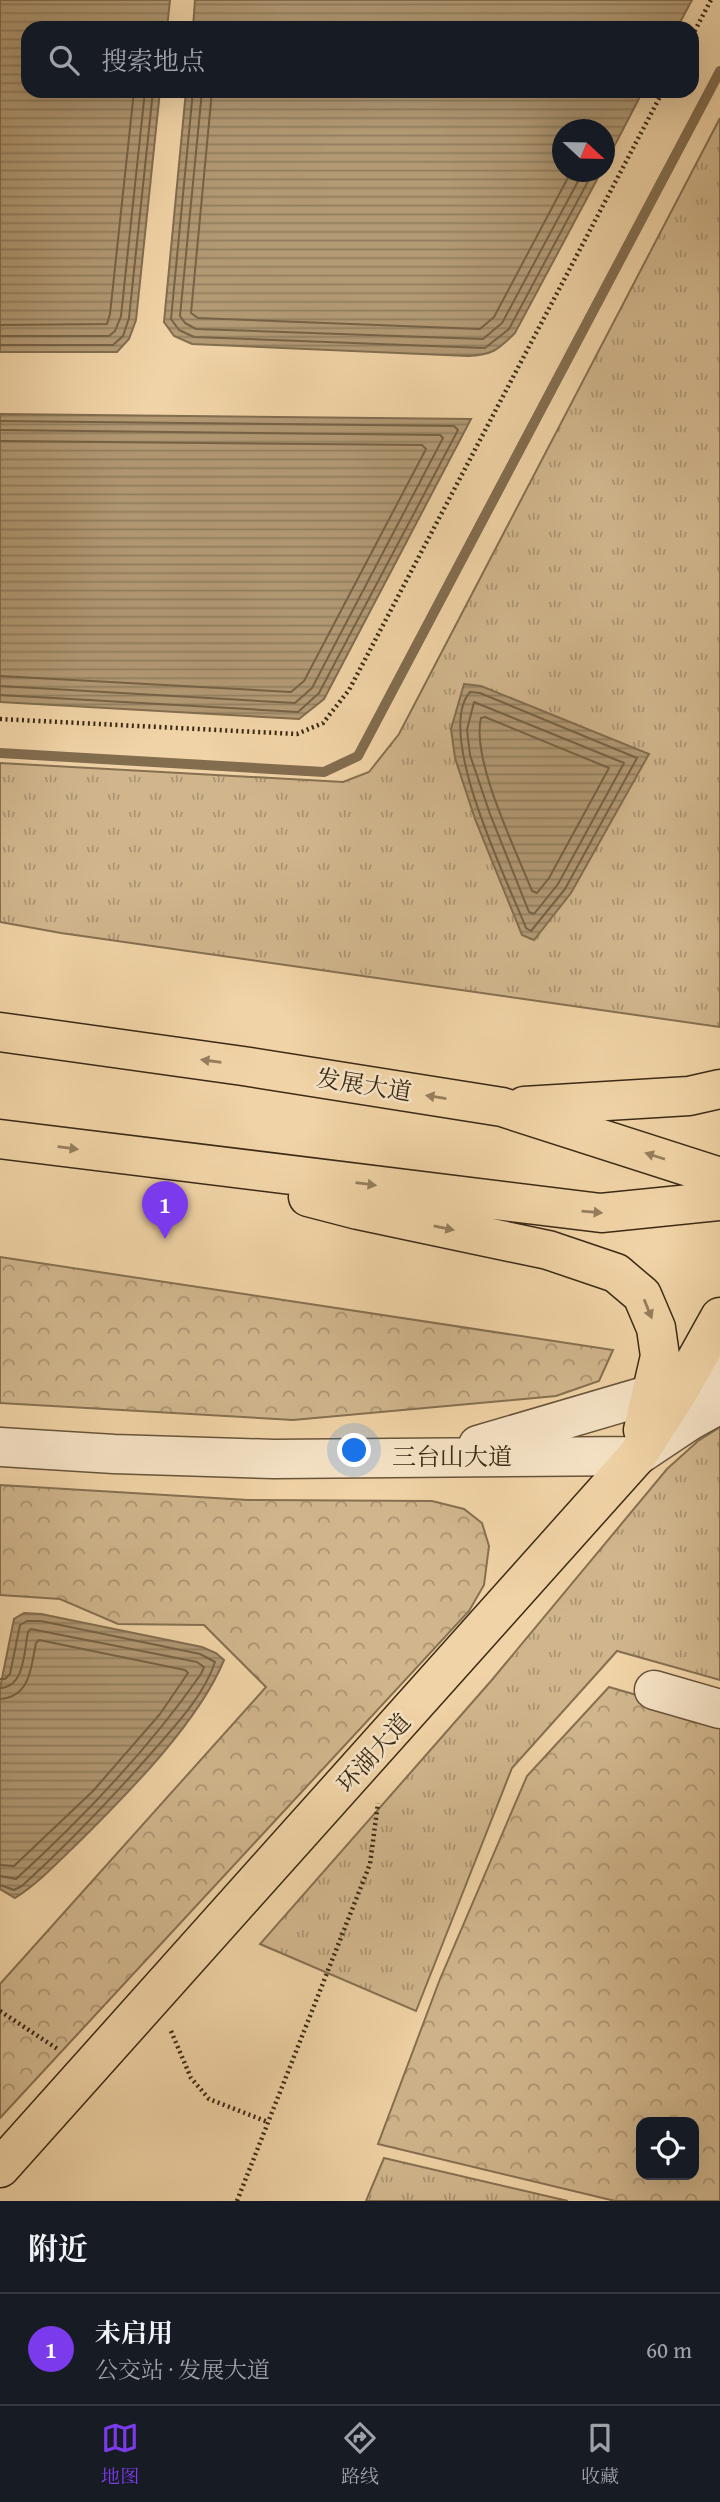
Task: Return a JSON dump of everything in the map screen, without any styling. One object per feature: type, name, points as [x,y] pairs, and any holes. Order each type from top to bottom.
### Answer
[{"type":"main road","name":"发展大道","points":[[0,1032],[243,1066],[502,1107],[720,1177]]},
{"type":"main road","points":[[502,1107],[689,1096],[720,1089]]},
{"type":"main road","points":[[0,1139],[601,1213],[720,1201]]},
{"type":"main road","points":[[163,1159],[358,1210],[548,1250],[616,1273],[642,1295],[656,1328],[666,1392]]},
{"type":"main road","points":[[637,1456],[666,1392],[720,1317]]},
{"type":"main road","name":"环湖大道","points":[[0,2168],[377,1750],[637,1456]]},
{"type":"street","points":[[439,1457],[720,1374]]},
{"type":"street","points":[[637,1456],[720,1404]]},
{"type":"street","name":"三台山大道","points":[[0,1447],[274,1459],[637,1456]]},
{"type":"street","points":[[654,1690],[720,1709]]},
{"type":"path","points":[[699,23],[711,0]]},
{"type":"path","points":[[0,719],[297,734],[323,723],[349,690],[659,98]]},
{"type":"path","points":[[237,2201],[370,1864],[378,1801],[377,1750]]},
{"type":"path","points":[[155,1996],[191,2078],[209,2099],[268,2122]]},
{"type":"path","points":[[0,2011],[89,2070]]},
{"type":"green space","points":[[720,118],[720,1027],[0,922],[0,763],[343,782],[369,772],[399,734]]},
{"type":"green space","points":[[0,1257],[613,1350],[599,1381],[556,1396],[293,1420],[0,1403]]},
{"type":"green space","points":[[720,1427],[720,1680],[617,1651],[512,1768],[416,2011],[260,1944],[491,1681],[667,1469],[698,1441]]},
{"type":"green space","points":[[0,1485],[248,1500],[432,1501],[464,1509],[482,1523],[489,1546],[484,1585],[469,1611],[0,2118],[0,1984],[266,1687],[204,1625],[118,1624],[60,1599],[0,1595]]},
{"type":"green space","points":[[609,1687],[720,1719],[720,2201],[615,2201],[378,2144],[440,1979],[527,1776]]},
{"type":"green space","points":[[384,2158],[568,2201],[366,2201]]},
{"type":"water","points":[[0,0],[170,0],[168,21],[21,21],[21,98],[159,98],[136,320],[129,339],[117,352],[0,352]]},
{"type":"water","points":[[195,0],[692,0],[681,21],[194,21]]},
{"type":"water","points":[[185,98],[639,98],[615,145],[615,119],[552,119],[552,182],[596,182],[515,333],[494,350],[468,356],[192,344],[174,336],[164,322]]},
{"type":"water","points":[[0,414],[471,419],[324,699],[299,719],[0,702]]},
{"type":"water","points":[[464,684],[481,686],[649,754],[571,893],[534,940],[522,935],[475,819],[455,758],[451,729]]},
{"type":"water","points":[[24,1613],[41,1614],[202,1647],[224,1660],[198,1707],[162,1754],[59,1861],[15,1898],[0,1889],[0,1688],[14,1619]]},
{"type":"waterway","points":[[0,753],[324,772],[358,756],[720,71]]},
{"type":"place","name":"未启用","points":[[165,1239]]}]
